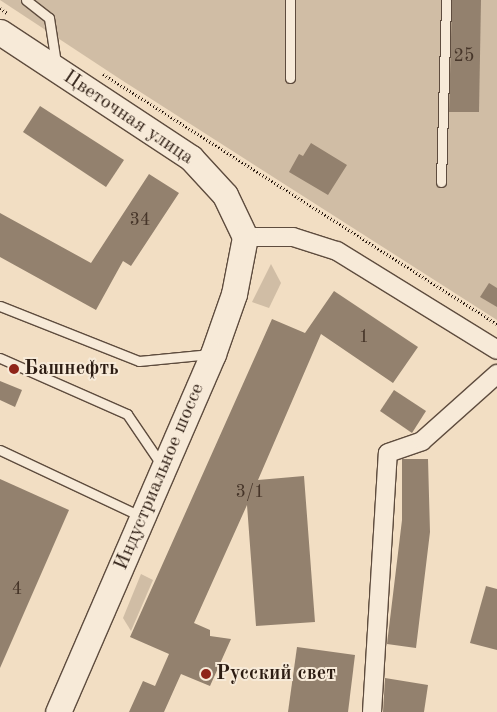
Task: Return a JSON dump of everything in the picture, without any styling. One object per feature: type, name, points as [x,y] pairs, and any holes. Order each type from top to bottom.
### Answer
[{"type":"street","name":"Цветочная улица","points":[[7,25],[57,69],[191,158],[225,195],[245,237]]},
{"type":"street","points":[[245,237],[293,237],[337,251],[497,350]]},
{"type":"street","name":"Индустриальное шоссе","points":[[58,712],[213,354],[234,294],[245,237]]},
{"type":"street","points":[[372,712],[388,453],[422,441],[497,374]]},
{"type":"lane","points":[[26,0],[48,18],[57,69]]},
{"type":"lane","points":[[290,0],[290,78]]},
{"type":"lane","points":[[441,182],[446,0]]},
{"type":"lane","points":[[0,306],[139,361],[213,354]]},
{"type":"lane","points":[[0,358],[127,414],[164,468]]},
{"type":"lane","points":[[0,450],[143,517]]},
{"type":"path","points":[[0,8],[7,25]]},
{"type":"path","points":[[94,68],[497,324]]},
{"type":"shaded area","points":[[0,0],[497,0],[497,320],[120,79]]},
{"type":"shaded area","points":[[271,264],[281,283],[269,308],[252,302]]},
{"type":"shaded area","points":[[141,574],[153,580],[131,631],[123,618]]},
{"type":"building","points":[[452,0],[481,0],[479,112],[449,112]]},
{"type":"building","points":[[40,106],[124,160],[106,187],[23,132]]},
{"type":"building","points":[[311,143],[347,165],[328,195],[289,172],[299,154],[303,156]]},
{"type":"building","points":[[149,174],[179,193],[131,266],[123,261],[96,310],[0,257],[0,213],[91,263]]},
{"type":"building","points":[[489,283],[497,288],[497,307],[480,297]]},
{"type":"building","points":[[334,291],[418,347],[393,383],[321,334],[258,480],[304,476],[315,622],[256,626],[247,505],[194,623],[210,630],[210,636],[231,639],[210,686],[181,674],[164,712],[129,712],[143,681],[155,686],[169,654],[130,637],[272,319],[305,333]]},
{"type":"building","points":[[0,381],[22,390],[15,407],[0,400]]},
{"type":"building","points":[[394,390],[426,411],[412,433],[380,411]]},
{"type":"building","points":[[402,459],[428,459],[430,532],[416,648],[387,644],[402,520]]},
{"type":"building","points":[[0,479],[69,510],[0,668]]},
{"type":"building","points":[[486,586],[497,589],[497,650],[470,643]]},
{"type":"building","points":[[297,647],[355,655],[348,712],[288,712]]},
{"type":"building","points":[[385,678],[428,685],[424,712],[383,712]]},
{"type":"place","name":"Башнефть","points":[[14,369]]},
{"type":"place","name":"Русский свет","points":[[206,674]]}]
